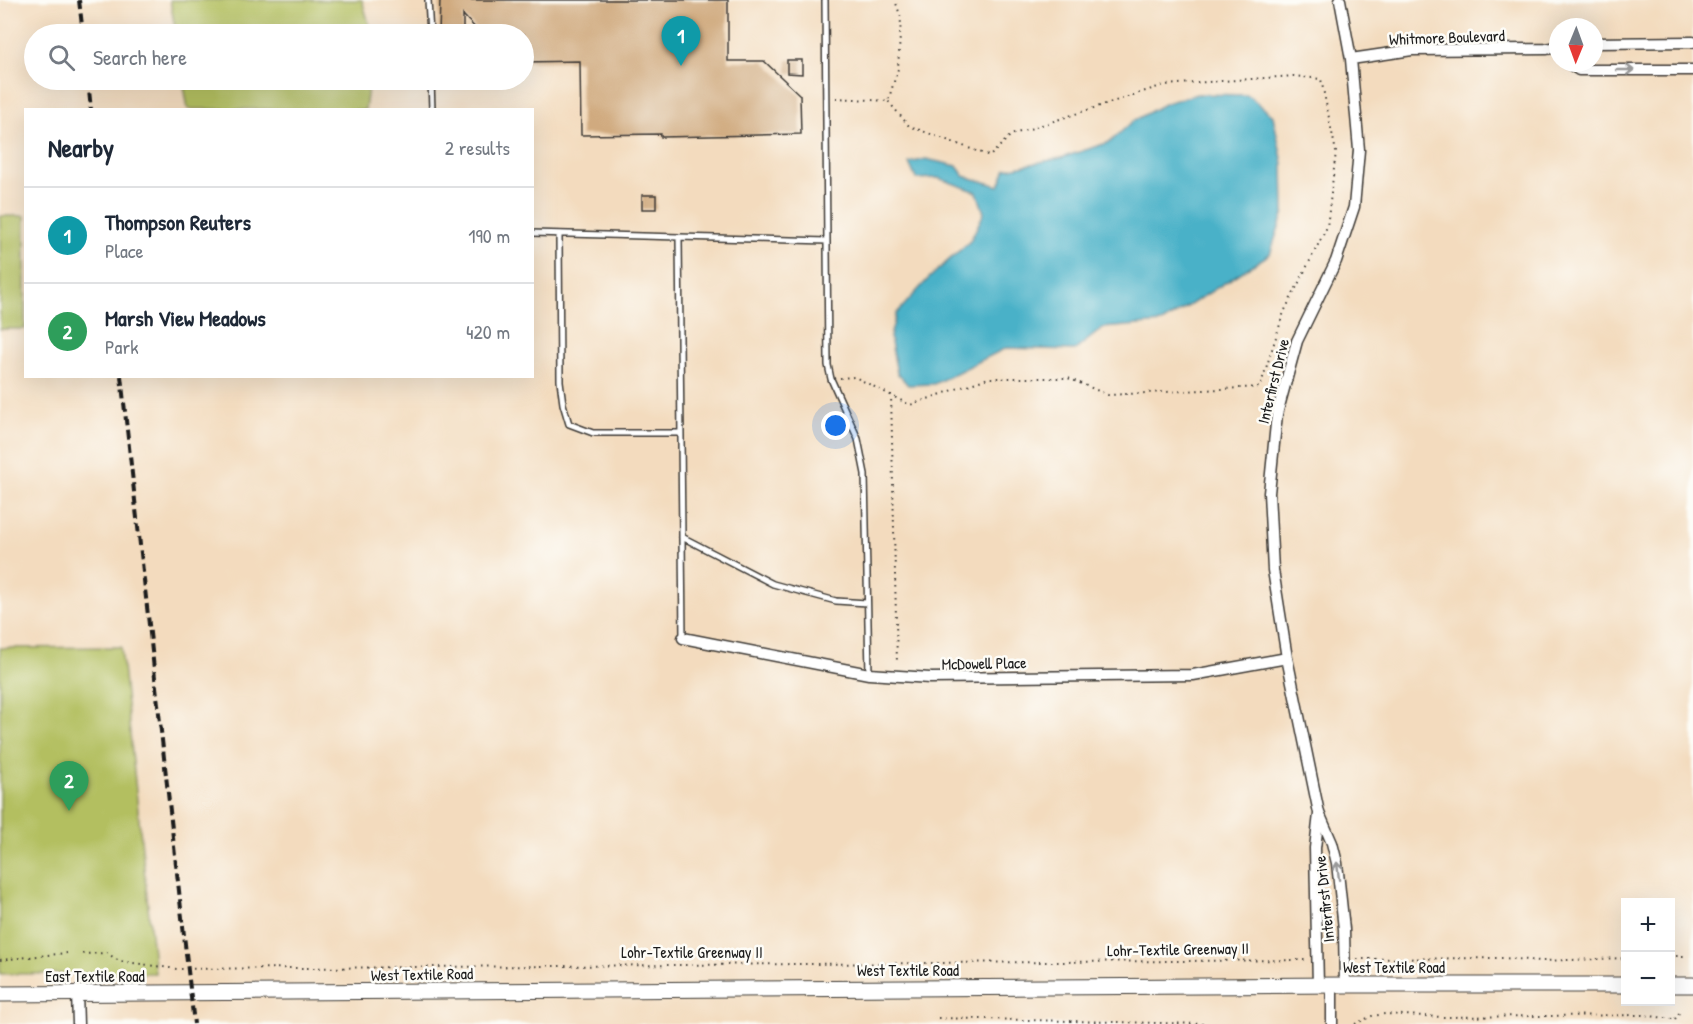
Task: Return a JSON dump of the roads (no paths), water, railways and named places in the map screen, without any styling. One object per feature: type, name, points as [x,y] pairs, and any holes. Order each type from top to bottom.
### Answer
[{"type":"main road","name":"West Textile Road","points":[[190,994],[1332,985],[1621,985]]},
{"type":"main road","points":[[1675,985],[1693,985]]},
{"type":"main road","name":"East Textile Road","points":[[0,994],[190,994]]},
{"type":"street","name":"Interfirst Drive","points":[[1332,985],[1344,929],[1337,863],[1320,813],[1287,658],[1273,570],[1269,493],[1277,414],[1297,341],[1336,261],[1354,207],[1359,150],[1351,59],[1340,0]]},
{"type":"street","points":[[1603,43],[1693,42]]},
{"type":"street","name":"Whitmore Boulevard","points":[[1351,59],[1412,50],[1549,48]]},
{"type":"street","points":[[1603,70],[1693,70]]},
{"type":"street","name":"McDowell Place","points":[[683,638],[869,674],[930,678],[1193,675],[1287,658]]},
{"type":"street","name":"Interfirst Drive","points":[[1320,813],[1315,848],[1332,985]]},
{"type":"street","points":[[1332,985],[1332,1024]]},
{"type":"street","points":[[76,993],[78,1024]]},
{"type":"lane","points":[[428,0],[429,24]]},
{"type":"lane","points":[[825,0],[828,365],[831,379],[858,439],[865,474],[869,674]]},
{"type":"lane","points":[[431,90],[432,108]]},
{"type":"lane","points":[[534,233],[827,241]]},
{"type":"lane","points":[[559,234],[560,381],[569,424],[593,433],[680,433]]},
{"type":"lane","points":[[679,237],[683,638]]},
{"type":"lane","points":[[682,537],[773,584],[836,601],[867,603]]},
{"type":"water","points":[[1197,94],[1248,95],[1273,116],[1283,163],[1284,212],[1270,254],[1162,323],[1103,328],[1075,350],[1006,348],[934,384],[908,385],[897,373],[890,337],[896,314],[929,278],[970,241],[984,213],[977,192],[938,178],[916,179],[909,163],[926,159],[957,166],[964,176],[999,186],[1006,169],[1061,158],[1110,142],[1133,121],[1166,103]]},
{"type":"railway","points":[[79,0],[82,24]]},
{"type":"railway","points":[[89,90],[91,108]]},
{"type":"railway","points":[[121,378],[194,1024]]},
{"type":"place","name":"Thompson Reuters","points":[[681,66]]},
{"type":"place","name":"Marsh View Meadows","points":[[69,811]]}]
